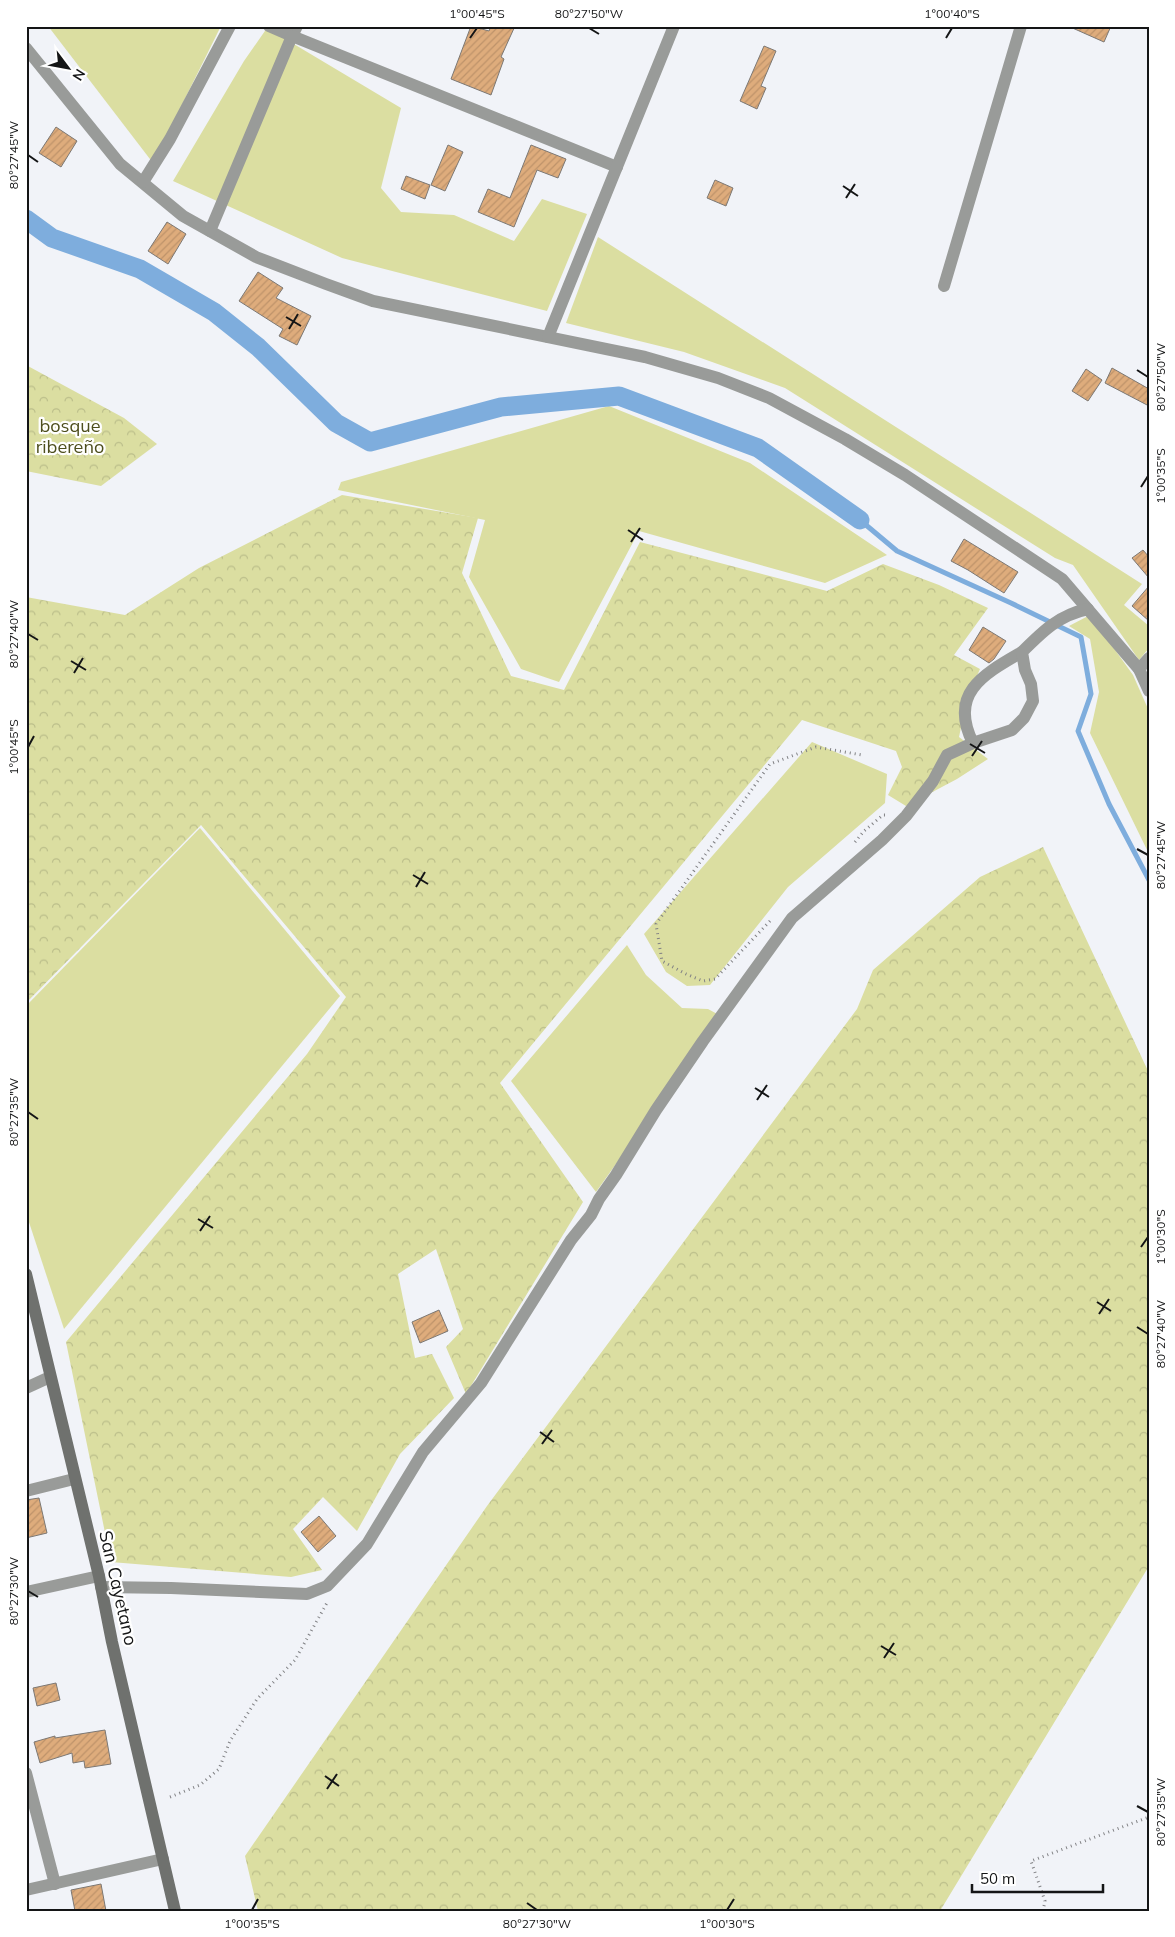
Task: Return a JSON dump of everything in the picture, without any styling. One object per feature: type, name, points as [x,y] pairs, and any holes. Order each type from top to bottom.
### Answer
[{"type":"main road","name":"San Cayetano","points":[[26,1274],[100,1582],[175,1911]]},
{"type":"street","points":[[143,182],[170,139],[230,26]]},
{"type":"street","points":[[269,26],[295,31],[617,167]]},
{"type":"street","points":[[548,337],[674,26]]},
{"type":"street","points":[[944,286],[1021,26]]},
{"type":"street","points":[[210,231],[295,31]]},
{"type":"street","points":[[26,48],[120,164],[183,216],[256,256],[373,301],[645,358],[718,378],[769,398],[845,439],[905,475],[1062,579],[1139,669],[1149,691]]},
{"type":"street","points":[[973,742],[965,727],[965,712],[969,694],[978,681],[1022,652],[1042,632],[1071,613],[1088,609]]},
{"type":"street","points":[[26,1592],[100,1582],[307,1594],[327,1586],[367,1544],[423,1452],[481,1383],[571,1240],[592,1215],[599,1199],[616,1176],[656,1110],[703,1041],[792,918],[875,846],[906,816],[933,781],[948,755],[973,742],[1012,730],[1024,718],[1033,701],[1031,684],[1025,670],[1022,652]]},
{"type":"street","points":[[1139,669],[1149,658]]},
{"type":"street","points":[[26,1388],[50,1377]]},
{"type":"street","points":[[26,1491],[74,1479]]},
{"type":"street","points":[[26,1773],[55,1884]]},
{"type":"street","points":[[26,1890],[163,1859]]},
{"type":"path","points":[[774,917],[715,979],[703,981],[686,974],[662,960],[656,924],[770,764],[816,747],[862,756]]},
{"type":"path","points":[[852,847],[864,831],[883,815],[906,816]]},
{"type":"path","points":[[170,1797],[200,1785],[219,1769],[230,1741],[257,1698],[295,1660],[332,1594]]},
{"type":"path","points":[[1043,1911],[1044,1901],[1031,1861],[1149,1818]]},
{"type":"green space","points":[[48,26],[221,26],[153,163]]},
{"type":"green space","points":[[267,28],[401,108],[381,188],[401,212],[454,215],[514,241],[542,199],[587,214],[547,311],[342,258],[173,181],[244,61]]},
{"type":"green space","points":[[598,237],[1142,584],[1124,605],[1149,626],[1149,648],[1139,660],[1073,565],[1055,558],[785,388],[684,352],[566,323]]},
{"type":"green space","name":"bosque ribereño","points":[[26,365],[124,418],[157,444],[101,486],[26,471]]},
{"type":"green space","points":[[609,406],[750,463],[887,555],[825,583],[639,531],[559,682],[521,669],[469,577],[485,520],[338,490],[341,482]]},
{"type":"green space","points":[[342,495],[478,518],[462,573],[511,676],[564,690],[640,542],[827,591],[883,564],[939,585],[988,608],[954,655],[980,669],[967,699],[959,737],[988,759],[957,779],[906,806],[888,795],[902,767],[896,751],[802,720],[500,1083],[583,1202],[466,1394],[446,1347],[463,1329],[436,1249],[398,1274],[415,1358],[432,1354],[454,1398],[400,1454],[357,1531],[323,1497],[293,1529],[322,1570],[291,1577],[111,1562],[66,1342],[307,1054],[346,997],[201,825],[26,1003],[26,597],[125,615],[199,568]]},
{"type":"green space","points":[[1090,615],[1133,675],[1149,711],[1149,854],[1090,733],[1099,692],[1090,639],[1069,626]]},
{"type":"green space","points":[[812,742],[887,774],[885,803],[788,887],[710,985],[687,986],[666,972],[644,934]]},
{"type":"green space","points":[[200,828],[340,996],[64,1329],[26,1213],[26,1006]]},
{"type":"green space","points":[[1043,847],[1149,1073],[1149,1566],[940,1911],[258,1911],[245,1856],[487,1506],[857,1009],[873,970],[980,877]]},
{"type":"green space","points":[[627,945],[646,975],[682,1008],[708,1009],[721,1016],[596,1192],[511,1081]]},
{"type":"building","points":[[471,26],[489,31],[491,26],[515,26],[501,57],[504,59],[491,95],[451,79]]},
{"type":"building","points":[[1068,26],[1111,26],[1104,42]]},
{"type":"building","points":[[764,46],[776,51],[761,86],[766,88],[757,109],[740,101]]},
{"type":"building","points":[[56,127],[77,141],[61,167],[39,153]]},
{"type":"building","points":[[448,145],[463,152],[445,191],[431,185]]},
{"type":"building","points":[[531,145],[566,159],[558,178],[537,170],[514,227],[478,212],[488,189],[510,198]]},
{"type":"building","points":[[406,176],[430,185],[425,199],[401,189]]},
{"type":"building","points":[[715,180],[733,188],[726,206],[707,198]]},
{"type":"building","points":[[167,222],[186,234],[168,264],[148,251]]},
{"type":"building","points":[[258,272],[283,288],[276,298],[311,316],[297,345],[279,336],[283,329],[239,301]]},
{"type":"building","points":[[1112,368],[1149,389],[1149,406],[1105,383]]},
{"type":"building","points":[[1086,369],[1102,380],[1088,401],[1072,391]]},
{"type":"building","points":[[964,539],[1018,572],[1004,593],[951,561]]},
{"type":"building","points":[[1143,550],[1149,557],[1149,578],[1132,558]]},
{"type":"building","points":[[1149,586],[1149,621],[1132,606]]},
{"type":"building","points":[[983,627],[1006,641],[994,659],[989,663],[969,650]]},
{"type":"building","points":[[439,1310],[448,1331],[420,1343],[412,1322]]},
{"type":"building","points":[[39,1498],[47,1533],[26,1538],[26,1500]]},
{"type":"building","points":[[319,1516],[336,1536],[318,1552],[301,1532]]},
{"type":"building","points":[[56,1683],[60,1700],[37,1706],[33,1688]]},
{"type":"building","points":[[105,1730],[111,1764],[85,1768],[84,1761],[73,1763],[72,1753],[40,1763],[34,1742],[55,1736],[55,1738]]},
{"type":"building","points":[[101,1884],[106,1911],[75,1911],[71,1890]]},
{"type":"waterway","points":[[26,219],[52,238],[140,269],[214,312],[258,347],[336,423],[370,442],[501,407],[619,396],[758,448],[860,520]]},
{"type":"waterway","points":[[860,520],[897,551],[1081,637],[1091,694],[1078,731],[1109,804],[1149,880]]}]
